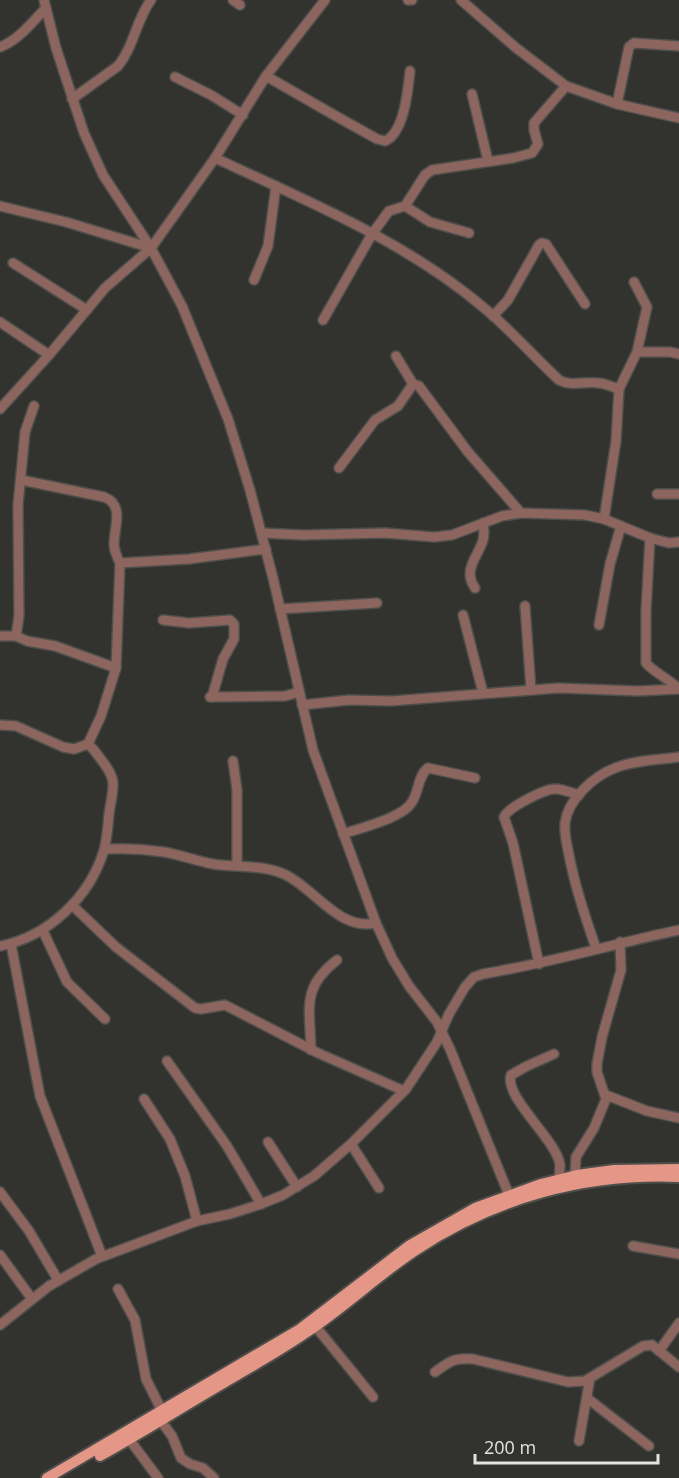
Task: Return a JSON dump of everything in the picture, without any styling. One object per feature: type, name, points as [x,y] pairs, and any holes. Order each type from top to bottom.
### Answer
[{"type":"main road","points":[[47,1478],[129,1439],[300,1329],[410,1245],[476,1208],[509,1195],[575,1176],[614,1170],[679,1169]]},
{"type":"main road","points":[[61,1478],[82,1462],[316,1327],[417,1249],[497,1207],[581,1182],[640,1176],[679,1177]]},
{"type":"street","points":[[72,99],[123,60],[139,20],[151,0]]},
{"type":"street","points":[[0,410],[49,356],[105,288],[151,248],[215,158],[266,76],[325,0]]},
{"type":"street","points":[[461,0],[566,86],[617,104],[679,118]]},
{"type":"street","points":[[45,4],[53,39],[84,133],[103,175],[151,248],[182,306],[224,408],[262,532],[313,750],[376,923],[392,958],[441,1030],[509,1195]]},
{"type":"street","points":[[0,47],[15,39],[45,4]]},
{"type":"street","points":[[617,104],[629,47],[634,43],[679,46]]},
{"type":"street","points":[[266,76],[377,139],[385,141],[396,132],[411,71]]},
{"type":"street","points":[[175,77],[211,94],[243,116]]},
{"type":"street","points":[[323,320],[372,234],[390,211],[405,206],[425,174],[432,170],[523,157],[532,153],[538,144],[534,123],[566,86]]},
{"type":"street","points":[[472,94],[488,161]]},
{"type":"street","points":[[215,158],[394,245],[440,274],[493,316],[567,385],[583,382],[600,383],[619,389]]},
{"type":"street","points":[[254,280],[268,246],[276,186]]},
{"type":"street","points":[[0,206],[66,222],[151,248]]},
{"type":"street","points":[[405,206],[430,222],[469,233]]},
{"type":"street","points":[[493,316],[508,300],[539,244],[542,243],[546,244],[585,304]]},
{"type":"street","points":[[13,263],[87,310]]},
{"type":"street","points":[[604,519],[616,441],[619,389],[637,352],[646,307],[634,282]]},
{"type":"street","points":[[0,322],[49,356]]},
{"type":"street","points":[[637,352],[679,354]]},
{"type":"street","points":[[396,356],[413,384],[419,386],[462,444],[521,513]]},
{"type":"street","points":[[339,468],[375,420],[398,406],[413,384]]},
{"type":"street","points":[[16,636],[19,616],[18,505],[25,432],[34,406]]},
{"type":"street","points":[[0,725],[16,726],[63,747],[74,749],[88,744],[101,716],[116,668],[120,563],[114,544],[117,509],[113,501],[104,497],[21,480]]},
{"type":"street","points":[[657,494],[679,494]]},
{"type":"street","points":[[262,532],[303,535],[385,533],[434,537],[452,535],[502,516],[521,513],[585,515],[604,519],[650,538],[669,543],[679,542]]},
{"type":"street","points":[[475,588],[470,582],[469,573],[483,541],[483,523]]},
{"type":"street","points":[[599,625],[610,564],[621,526]]},
{"type":"street","points":[[650,538],[646,663],[671,680],[679,689]]},
{"type":"street","points":[[120,563],[189,559],[266,549]]},
{"type":"street","points":[[280,609],[377,603]]},
{"type":"street","points":[[525,606],[531,690]]},
{"type":"street","points":[[463,615],[483,693]]},
{"type":"street","points":[[163,620],[189,623],[230,620],[234,624],[234,639],[223,659],[211,697],[285,696],[299,692]]},
{"type":"street","points":[[0,636],[16,636],[27,641],[55,646],[116,668]]},
{"type":"street","points":[[302,705],[349,700],[391,701],[558,688],[638,691],[679,689]]},
{"type":"street","points":[[0,946],[24,940],[43,931],[72,905],[96,870],[105,849],[114,782],[108,767],[88,744]]},
{"type":"street","points":[[596,948],[573,877],[565,833],[567,813],[579,795],[597,777],[619,766],[679,757]]},
{"type":"street","points":[[233,761],[237,790],[237,865]]},
{"type":"street","points":[[343,834],[400,813],[409,807],[414,800],[424,771],[428,768],[475,778]]},
{"type":"street","points":[[539,964],[513,843],[504,817],[507,811],[555,789],[579,795]]},
{"type":"street","points":[[105,849],[145,849],[212,864],[270,869],[286,875],[342,917],[366,925],[376,923]]},
{"type":"street","points":[[72,905],[116,948],[195,1008],[201,1010],[225,1005],[311,1050],[404,1091]]},
{"type":"street","points":[[0,1325],[58,1280],[102,1256],[197,1221],[261,1204],[283,1195],[314,1176],[351,1144],[404,1091],[437,1042],[441,1030],[465,987],[474,977],[539,964],[620,942],[679,930]]},
{"type":"street","points":[[43,931],[67,982],[105,1019]]},
{"type":"street","points":[[575,1176],[576,1157],[594,1128],[606,1095],[599,1079],[597,1064],[602,1037],[621,970],[620,942]]},
{"type":"street","points":[[11,944],[40,1095],[102,1256]]},
{"type":"street","points":[[311,1050],[310,1006],[313,987],[321,974],[337,960]]},
{"type":"street","points":[[554,1054],[511,1075],[510,1080],[516,1096],[552,1148],[560,1164],[559,1180]]},
{"type":"street","points":[[167,1061],[227,1146],[261,1204]]},
{"type":"street","points":[[606,1095],[647,1111],[679,1119]]},
{"type":"street","points":[[144,1099],[170,1139],[185,1176],[197,1221]]},
{"type":"street","points":[[268,1142],[297,1187]]},
{"type":"street","points":[[351,1144],[379,1188]]},
{"type":"street","points":[[0,1192],[29,1231],[58,1280]]},
{"type":"street","points":[[633,1246],[679,1254]]},
{"type":"street","points":[[0,1255],[32,1299]]},
{"type":"street","points":[[118,1289],[135,1320],[146,1379],[181,1458],[185,1462],[203,1468],[214,1478]]},
{"type":"street","points":[[659,1351],[679,1323]]},
{"type":"street","points":[[316,1327],[374,1397]]},
{"type":"street","points":[[435,1372],[448,1362],[473,1359],[568,1382],[585,1382],[643,1346],[652,1345],[679,1366]]},
{"type":"street","points":[[579,1441],[590,1378]]},
{"type":"street","points":[[587,1398],[650,1446]]},
{"type":"street","points":[[129,1439],[158,1478]]}]
